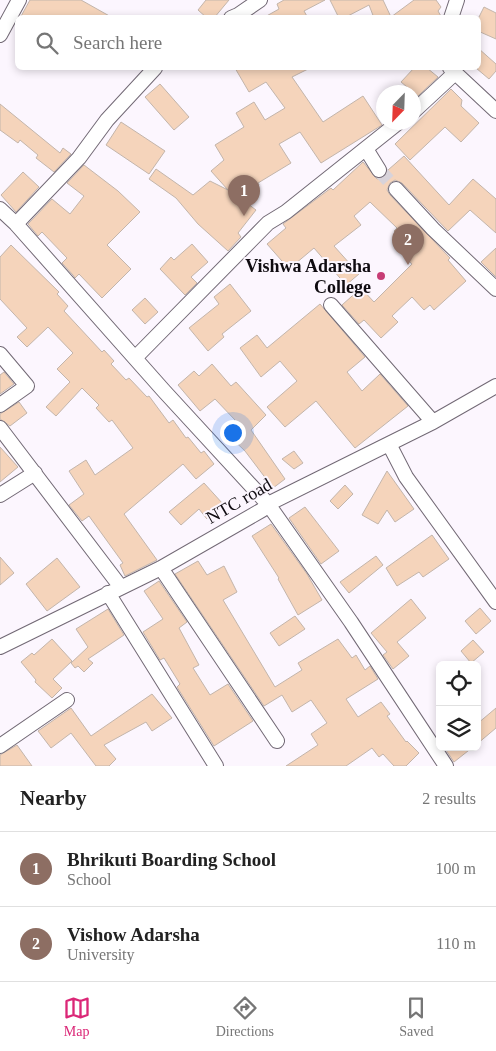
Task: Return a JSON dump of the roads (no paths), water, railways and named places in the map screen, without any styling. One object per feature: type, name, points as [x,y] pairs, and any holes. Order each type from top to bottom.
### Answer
[{"type":"street","points":[[0,35],[19,0]]},
{"type":"street","points":[[238,15],[260,0]]},
{"type":"street","points":[[452,15],[457,0]]},
{"type":"street","points":[[16,224],[79,158],[107,120],[153,70]]},
{"type":"street","points":[[421,104],[453,70],[496,111]]},
{"type":"street","points":[[136,357],[268,223],[286,212],[389,130]]},
{"type":"street","points":[[366,148],[379,170]]},
{"type":"street","points":[[396,189],[433,230],[496,289]]},
{"type":"street","points":[[0,209],[16,224],[136,357],[164,391],[268,504],[351,622],[446,766]]},
{"type":"street","points":[[331,305],[433,422]]},
{"type":"street","points":[[0,354],[28,386],[0,405]]},
{"type":"street","name":"NTC road","points":[[0,647],[114,589],[161,568],[262,510],[268,504],[433,422],[496,386]]},
{"type":"street","points":[[0,428],[35,473],[114,589],[216,766]]},
{"type":"street","points":[[389,444],[406,477],[496,602]]},
{"type":"street","points":[[0,495],[35,473]]},
{"type":"street","points":[[161,568],[277,741]]},
{"type":"street","points":[[0,747],[66,700]]},
{"type":"tunnel","points":[[379,170],[396,189]]},
{"type":"place","name":"Bhrikuti Boarding School","points":[[244,216]]},
{"type":"place","name":"Vishow Adarsha","points":[[408,265]]},
{"type":"place","name":"Vishwa Adarsha College","points":[[381,276]]}]
